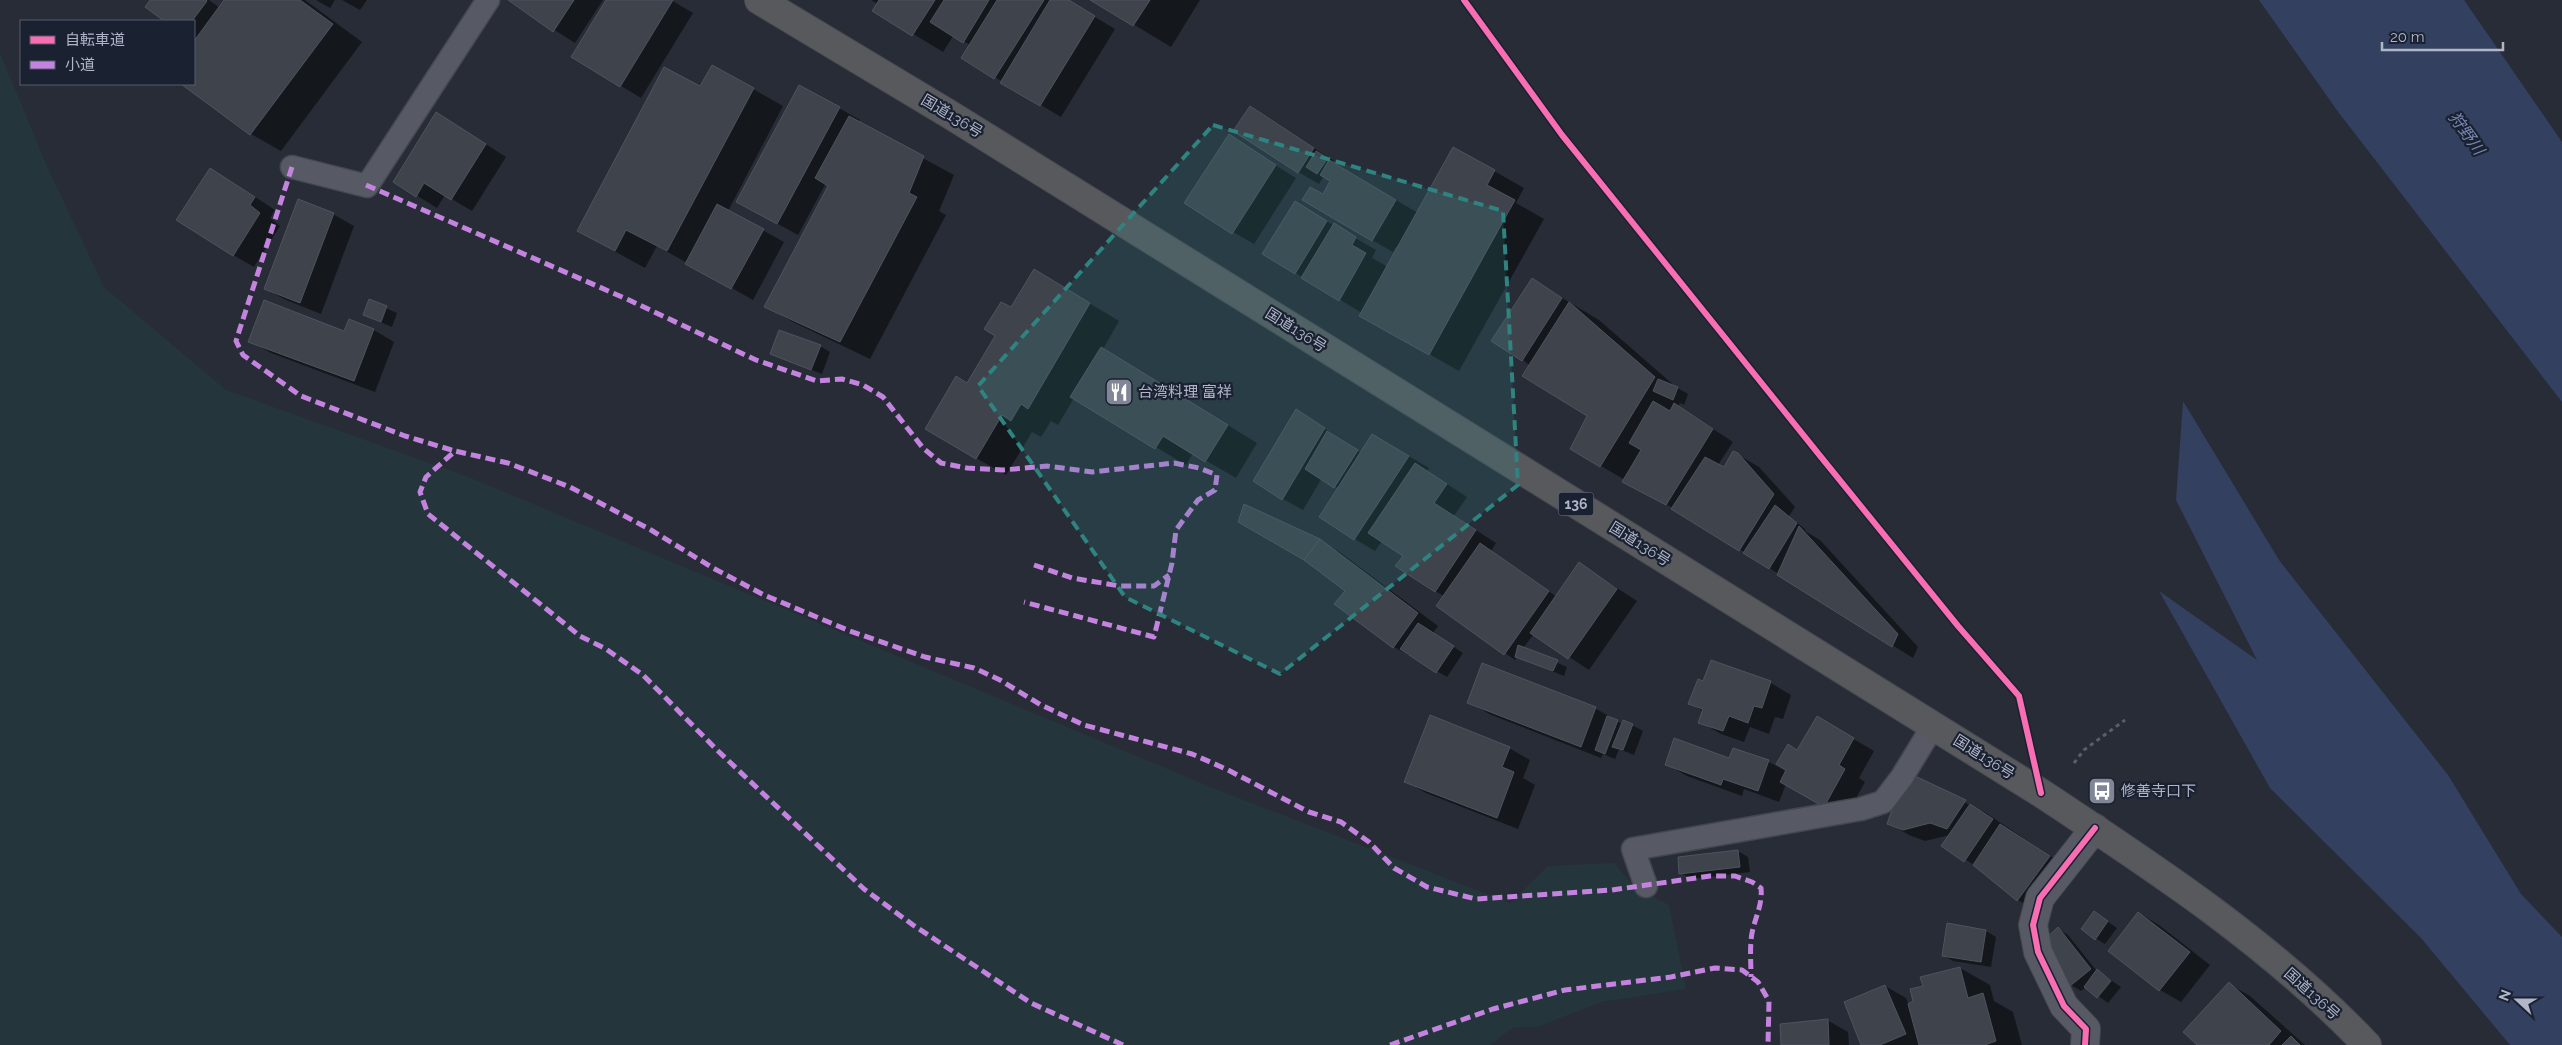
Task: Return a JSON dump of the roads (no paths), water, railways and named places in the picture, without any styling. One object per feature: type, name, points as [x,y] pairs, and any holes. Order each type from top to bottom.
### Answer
[{"type":"highway","name":"国道136号","points":[[758,0],[949,114],[2095,828],[2243,933],[2367,1045]]},
{"type":"street","points":[[2085,1045],[2086,1029],[2064,1006],[2038,952],[2033,925],[2040,898],[2095,828]]},
{"type":"lane","points":[[292,167],[368,186],[488,0]]},
{"type":"lane","points":[[1646,886],[1633,849],[1861,809],[1883,802],[1902,777],[1933,726]]},
{"type":"water","name":"狩野川","points":[[2259,0],[2464,0],[2562,142],[2562,402],[2339,113]]},
{"type":"water","points":[[2183,401],[2279,560],[2448,775],[2521,894],[2562,937],[2562,1045],[2510,1045],[2421,938],[2270,788],[2159,591],[2257,660],[2176,500]]},
{"type":"place","name":"台湾料理 富祥","points":[[1119,392]]},
{"type":"place","name":"修善寺口下","points":[[2102,791]]}]
